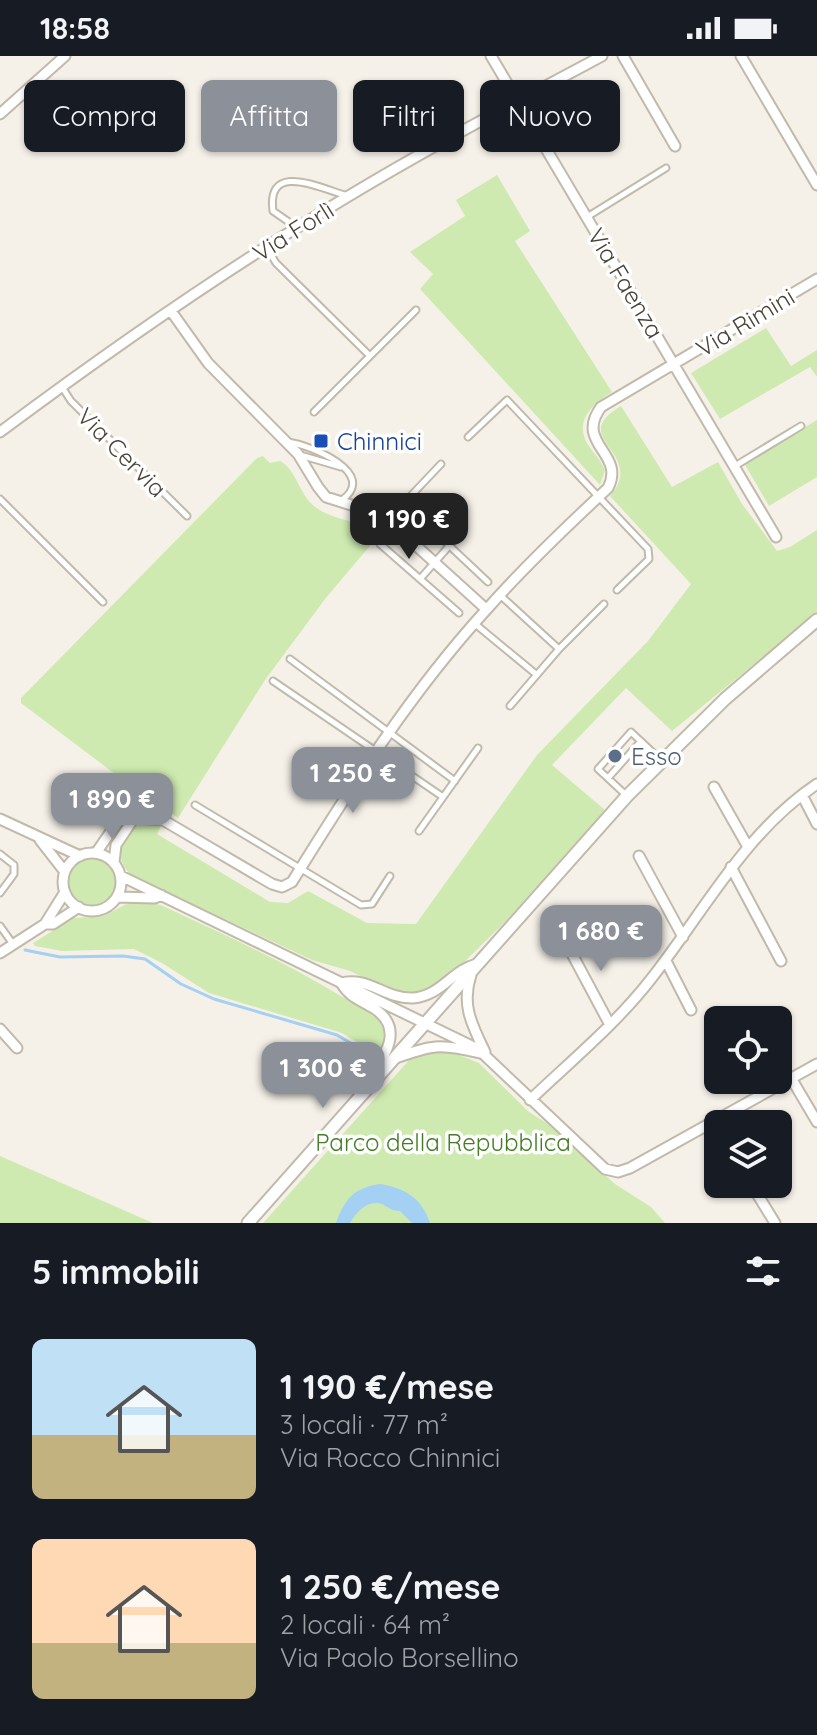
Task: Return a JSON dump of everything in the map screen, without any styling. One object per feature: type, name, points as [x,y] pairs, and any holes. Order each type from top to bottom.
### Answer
[{"type":"street","points":[[0,114],[65,56]]},
{"type":"street","name":"Via Faenza","points":[[491,56],[505,80]]},
{"type":"street","name":"Via Forlì","points":[[557,80],[602,56]]},
{"type":"street","points":[[623,56],[675,146]]},
{"type":"street","points":[[741,56],[817,185]]},
{"type":"street","name":"Via Forlì","points":[[0,432],[61,386],[267,247],[349,196],[480,122]]},
{"type":"street","name":"Via Faenza","points":[[548,152],[776,537]]},
{"type":"street","name":"Via Rimini","points":[[598,497],[611,483],[613,471],[610,461],[592,435],[595,415],[601,407],[817,279]]},
{"type":"street","points":[[171,311],[208,363],[298,454],[326,497],[370,511],[390,522],[486,609]]},
{"type":"street","points":[[96,853],[125,811],[125,800],[133,795],[142,796],[163,820],[276,886],[282,887],[292,882],[375,750],[474,623],[598,497]]},
{"type":"street","points":[[248,1223],[627,796],[725,699],[817,620]]},
{"type":"street","points":[[530,1100],[610,1025],[666,961],[748,847],[817,784]]},
{"type":"street","points":[[714,787],[748,847]]},
{"type":"street","points":[[802,795],[817,824]]},
{"type":"street","points":[[65,892],[79,907],[91,911],[103,909],[117,897],[121,876],[114,862],[116,845],[136,818],[146,813],[147,804]]},
{"type":"street","points":[[125,811],[136,818],[163,820]]},
{"type":"street","points":[[0,819],[80,856]]},
{"type":"street","points":[[38,837],[65,872]]},
{"type":"street","points":[[0,953],[45,924],[65,892],[65,872],[71,862],[80,856],[96,853],[114,862]]},
{"type":"street","points":[[639,856],[683,937]]},
{"type":"street","points":[[731,867],[781,961]]},
{"type":"street","points":[[121,876],[425,1021],[486,1055],[530,1100],[611,1172],[630,1168],[704,1131]]},
{"type":"street","points":[[117,897],[161,895]]},
{"type":"street","points":[[45,924],[53,924],[79,907]]},
{"type":"street","points":[[563,937],[610,1025]]},
{"type":"street","points":[[666,961],[691,1010]]},
{"type":"street","points":[[341,983],[356,979],[393,996],[420,997],[442,988],[463,967],[475,966]]},
{"type":"street","points":[[475,966],[467,988],[467,1010],[486,1055]]},
{"type":"street","points":[[341,983],[348,995],[376,1010],[385,1019],[391,1036],[386,1051],[352,1103]]},
{"type":"street","points":[[0,1029],[17,1048]]},
{"type":"street","points":[[390,1060],[423,1048],[447,1045],[486,1055]]},
{"type":"street","points":[[792,1077],[817,1064]]},
{"type":"street","points":[[792,1080],[817,1122]]},
{"type":"street","points":[[740,1110],[765,1094]]},
{"type":"street","points":[[760,1198],[775,1223]]},
{"type":"lane","points":[[587,217],[666,168]]},
{"type":"lane","points":[[297,228],[273,211],[274,193],[281,183],[292,179],[349,196]]},
{"type":"lane","points":[[267,247],[276,263],[370,356]]},
{"type":"lane","points":[[314,412],[416,310]]},
{"type":"lane","name":"Via Cervia","points":[[61,386],[71,401],[187,516]]},
{"type":"lane","points":[[468,437],[507,400],[650,552],[646,562],[617,590]]},
{"type":"lane","points":[[734,466],[801,426]]},
{"type":"lane","points":[[286,442],[300,443],[332,456],[352,478],[345,499],[337,501]]},
{"type":"lane","points":[[298,454],[342,467]]},
{"type":"lane","points":[[441,464],[404,503],[488,582]]},
{"type":"lane","points":[[0,499],[103,602]]},
{"type":"lane","points":[[380,544],[459,613]]},
{"type":"lane","points":[[420,579],[450,545]]},
{"type":"lane","points":[[500,595],[559,649]]},
{"type":"lane","points":[[510,706],[559,649],[604,604]]},
{"type":"lane","points":[[474,623],[537,675]]},
{"type":"lane","points":[[290,659],[455,781]]},
{"type":"lane","points":[[273,681],[443,797]]},
{"type":"lane","points":[[627,796],[598,769],[631,732],[661,760]]},
{"type":"lane","points":[[608,778],[641,741]]},
{"type":"lane","points":[[419,831],[478,748]]},
{"type":"lane","points":[[195,805],[366,906],[374,902],[390,876]]},
{"type":"lane","points":[[0,854],[14,865],[14,874],[0,893]]},
{"type":"lane","points":[[0,926],[14,944]]},
{"type":"green space","points":[[497,175],[530,231],[515,241],[612,392],[588,413],[583,427],[587,443],[605,470],[600,485],[420,289],[433,274],[410,252],[465,216],[456,200]]},
{"type":"green space","points":[[766,328],[791,366],[817,350],[817,377],[810,367],[720,419],[691,373]]},
{"type":"green space","points":[[621,406],[672,487],[718,462],[742,504],[777,551],[790,547],[817,530],[817,613],[672,731],[626,688],[552,765],[605,810],[505,922],[449,977],[417,993],[393,992],[350,971],[312,960],[131,875],[122,862],[121,850],[136,826],[148,822],[161,826],[157,834],[270,902],[288,903],[308,891],[367,923],[416,924],[537,755],[648,641],[691,584],[610,496],[619,481],[620,468],[601,428],[606,418]]},
{"type":"green space","points":[[817,420],[817,477],[769,506],[744,463]]},
{"type":"green space","points":[[263,456],[270,463],[280,461],[285,465],[314,506],[380,534],[325,599],[265,680],[178,818],[150,788],[127,783],[21,703],[21,698],[257,458]]},
{"type":"green space","points":[[92,859],[109,865],[115,882],[109,899],[92,905],[75,899],[69,882],[75,865]]},
{"type":"green space","points":[[132,901],[148,901],[163,906],[275,959],[368,1009],[379,1020],[383,1030],[384,1040],[378,1055],[342,1033],[209,993],[134,949],[62,951],[33,943],[73,918],[104,916]]},
{"type":"green space","name":"Parco della Repubblica","points":[[435,1052],[457,1054],[479,1063],[529,1112],[550,1125],[615,1184],[651,1207],[665,1223],[263,1223],[411,1058]]},
{"type":"green space","points":[[0,1156],[153,1223],[0,1223]]},
{"type":"water","points":[[380,1184],[397,1188],[411,1196],[427,1214],[430,1223],[412,1223],[400,1211],[372,1203],[350,1223],[336,1223],[351,1196],[363,1188]]},
{"type":"waterway","points":[[25,950],[60,957],[123,956],[145,959],[181,984],[214,999],[337,1035],[369,1054]]},
{"type":"place","name":"Chinnici","points":[[321,441]]},
{"type":"place","name":"Esso","points":[[615,756]]}]
